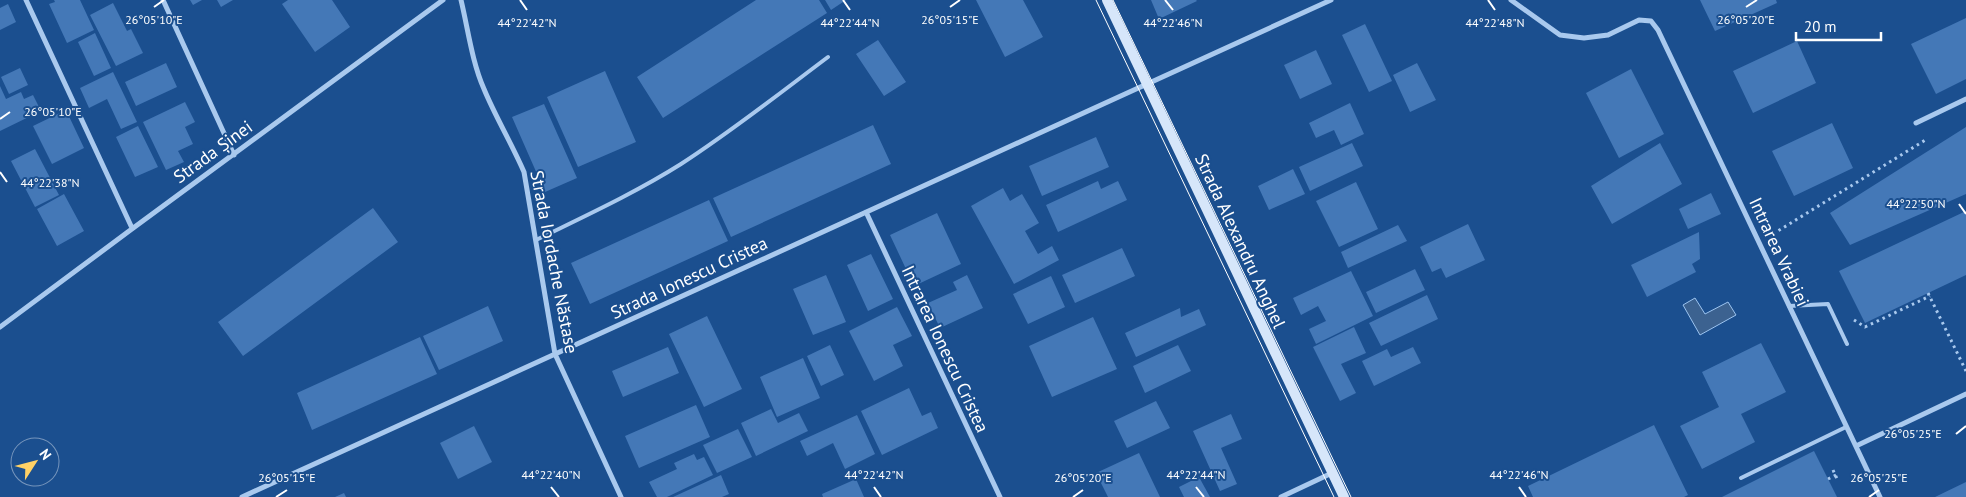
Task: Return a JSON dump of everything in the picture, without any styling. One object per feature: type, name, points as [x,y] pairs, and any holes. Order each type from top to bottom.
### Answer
[{"type":"main road","name":"Strada Alexandru Anghel","points":[[1107,0],[1344,497]]},
{"type":"street","points":[[26,0],[132,228]]},
{"type":"street","points":[[163,0],[234,155]]},
{"type":"street","name":"Strada Șinei","points":[[0,327],[443,0]]},
{"type":"street","name":"Strada Iordache Năstase","points":[[461,0],[483,88],[513,146],[524,172],[555,354],[621,497]]},
{"type":"street","name":"Strada Ionescu Cristea","points":[[242,497],[1331,0]]},
{"type":"street","name":"Intrarea Vrabiei","points":[[1511,0],[1560,35],[1584,38],[1600,36],[1639,20],[1651,21],[1658,30],[1880,497]]},
{"type":"street","points":[[1916,123],[1966,99]]},
{"type":"street","name":"Intrarea Ionescu Cristea","points":[[866,212],[1000,497]]},
{"type":"street","points":[[1856,446],[1966,394]]},
{"type":"street","points":[[1281,497],[1332,473]]},
{"type":"lane","points":[[536,240],[624,196],[680,164],[735,127],[828,57]]},
{"type":"lane","points":[[1790,306],[1828,304],[1847,344]]},
{"type":"lane","points":[[1741,478],[1846,427]]},
{"type":"path","points":[[1759,243],[1933,135]]},
{"type":"path","points":[[1828,304],[1865,327],[1929,295],[1966,371]]},
{"type":"path","points":[[1832,470],[1838,481]]},
{"type":"path","points":[[1828,479],[1836,475]]},
{"type":"water","points":[[1695,298],[1705,314],[1728,302],[1736,315],[1700,335],[1683,305]]},
{"type":"building","points":[[54,0],[80,0],[94,30],[67,43],[49,4],[55,2]]},
{"type":"building","points":[[190,0],[202,0],[193,5]]},
{"type":"building","points":[[217,0],[233,0],[221,7]]},
{"type":"building","points":[[288,0],[332,0],[350,27],[315,52],[282,4]]},
{"type":"building","points":[[756,0],[819,0],[827,13],[663,118],[637,77]]},
{"type":"building","points":[[825,0],[846,0],[831,10]]},
{"type":"building","points":[[976,0],[1023,0],[1043,37],[1005,57]]},
{"type":"building","points":[[1151,0],[1196,0],[1197,1],[1159,19]]},
{"type":"building","points":[[1700,0],[1776,0],[1777,3],[1715,31]]},
{"type":"building","points":[[113,3],[127,31],[131,29],[143,53],[116,66],[90,15]]},
{"type":"building","points":[[8,4],[16,22],[0,30],[0,8]]},
{"type":"building","points":[[1966,18],[1966,79],[1936,94],[1911,44]]},
{"type":"building","points":[[1365,24],[1392,81],[1369,92],[1342,35]]},
{"type":"building","points":[[95,33],[111,68],[94,76],[78,42]]},
{"type":"building","points":[[878,40],[906,82],[884,96],[856,54]]},
{"type":"building","points":[[1797,41],[1816,83],[1753,113],[1733,71]]},
{"type":"building","points":[[1316,50],[1332,84],[1300,99],[1284,65]]},
{"type":"building","points":[[166,63],[177,87],[136,106],[125,82]]},
{"type":"building","points":[[1417,63],[1436,100],[1410,112],[1393,75]]},
{"type":"building","points":[[20,68],[28,85],[9,94],[1,77]]},
{"type":"building","points":[[1631,69],[1664,134],[1619,158],[1586,93]]},
{"type":"building","points":[[605,71],[636,142],[578,167],[547,97]]},
{"type":"building","points":[[113,72],[137,122],[121,129],[107,99],[89,108],[80,88]]},
{"type":"building","points":[[0,86],[6,99],[21,92],[24,99],[33,95],[41,111],[0,131]]},
{"type":"building","points":[[185,102],[195,122],[185,127],[193,144],[178,151],[184,162],[166,170],[143,122]]},
{"type":"building","points":[[1350,103],[1364,134],[1341,145],[1334,130],[1316,138],[1309,123]]},
{"type":"building","points":[[544,104],[577,178],[545,192],[512,117]]},
{"type":"building","points":[[66,110],[84,148],[52,164],[33,126]]},
{"type":"building","points":[[1832,123],[1853,168],[1794,196],[1772,151]]},
{"type":"building","points":[[873,125],[891,164],[731,237],[713,198]]},
{"type":"building","points":[[138,126],[158,167],[135,177],[116,137]]},
{"type":"building","points":[[1966,127],[1966,194],[1850,245],[1830,213]]},
{"type":"building","points":[[1096,137],[1109,167],[1042,196],[1029,166]]},
{"type":"building","points":[[1352,143],[1363,166],[1310,191],[1299,167]]},
{"type":"building","points":[[1660,143],[1682,184],[1612,224],[1591,186]]},
{"type":"building","points":[[35,149],[59,195],[35,207],[11,161]]},
{"type":"building","points":[[1293,169],[1305,194],[1269,210],[1258,186]]},
{"type":"building","points":[[1098,181],[1101,189],[1118,181],[1127,200],[1058,232],[1046,205]]},
{"type":"building","points":[[1356,182],[1378,229],[1339,247],[1316,201]]},
{"type":"building","points":[[1003,188],[1010,201],[1022,194],[1039,223],[1025,231],[1038,254],[1052,246],[1059,260],[1014,284],[971,206]]},
{"type":"building","points":[[1711,193],[1721,214],[1688,229],[1679,209]]},
{"type":"building","points":[[64,194],[84,231],[57,246],[37,209]]},
{"type":"building","points":[[709,200],[728,241],[590,304],[571,263]]},
{"type":"building","points":[[373,208],[398,242],[243,356],[218,322]]},
{"type":"building","points":[[1966,211],[1966,275],[1865,323],[1839,271]]},
{"type":"building","points":[[937,213],[961,264],[914,286],[890,235]]},
{"type":"building","points":[[1468,224],[1485,260],[1446,278],[1441,268],[1432,272],[1420,247]]},
{"type":"building","points":[[1398,225],[1407,241],[1348,268],[1341,252]]},
{"type":"building","points":[[1699,232],[1700,259],[1692,264],[1696,272],[1647,297],[1631,265]]},
{"type":"building","points":[[1122,248],[1135,276],[1075,303],[1062,275]]},
{"type":"building","points":[[871,254],[893,299],[868,311],[847,265]]},
{"type":"building","points":[[1415,269],[1425,290],[1376,313],[1366,292]]},
{"type":"building","points":[[1351,271],[1373,316],[1316,344],[1309,329],[1326,321],[1318,306],[1301,315],[1293,298]]},
{"type":"building","points":[[826,275],[846,322],[813,335],[793,289]]},
{"type":"building","points":[[967,275],[983,308],[940,328],[928,303],[957,290],[953,282]]},
{"type":"building","points":[[1051,276],[1065,307],[1028,324],[1013,294]]},
{"type":"building","points":[[1427,295],[1438,319],[1381,346],[1369,323]]},
{"type":"building","points":[[488,306],[503,341],[439,370],[423,336]]},
{"type":"building","points":[[897,307],[912,336],[893,345],[903,366],[874,381],[849,331]]},
{"type":"building","points":[[1180,308],[1181,317],[1199,309],[1206,325],[1136,357],[1125,333]]},
{"type":"building","points":[[707,316],[742,389],[704,407],[669,334]]},
{"type":"building","points":[[1093,317],[1117,369],[1052,397],[1029,346]]},
{"type":"building","points":[[1354,327],[1366,353],[1341,364],[1356,393],[1340,401],[1313,347]]},
{"type":"building","points":[[420,337],[437,374],[312,430],[297,393]]},
{"type":"building","points":[[1761,343],[1786,392],[1741,414],[1755,442],[1702,469],[1680,426],[1719,407],[1702,372]]},
{"type":"building","points":[[830,345],[844,375],[821,386],[807,356]]},
{"type":"building","points":[[1178,345],[1191,371],[1145,393],[1133,366]]},
{"type":"building","points":[[668,347],[679,373],[623,397],[612,371]]},
{"type":"building","points":[[1413,347],[1421,363],[1374,386],[1362,361],[1387,349],[1391,357]]},
{"type":"building","points":[[803,358],[820,398],[777,417],[760,377]]},
{"type":"building","points":[[909,388],[922,416],[931,412],[938,428],[882,455],[861,411]]},
{"type":"building","points":[[1156,401],[1170,428],[1127,448],[1114,421]]},
{"type":"building","points":[[696,405],[710,437],[639,468],[625,436]]},
{"type":"building","points":[[771,409],[778,423],[799,413],[808,431],[756,456],[741,423]]},
{"type":"building","points":[[1231,414],[1242,439],[1221,448],[1237,484],[1220,491],[1193,431]]},
{"type":"building","points":[[857,415],[875,454],[845,469],[833,443],[807,456],[800,441]]},
{"type":"building","points":[[1654,425],[1688,495],[1684,497],[1533,497],[1528,486]]},
{"type":"building","points":[[474,426],[492,462],[458,479],[440,443]]},
{"type":"building","points":[[738,429],[752,457],[717,473],[703,445]]},
{"type":"building","points":[[1814,451],[1837,497],[1722,497]]},
{"type":"building","points":[[1139,453],[1160,497],[1108,497],[1096,473]]},
{"type":"building","points":[[694,454],[697,460],[704,457],[713,475],[667,497],[657,497],[649,482],[677,469],[674,463]]},
{"type":"building","points":[[721,475],[729,494],[722,497],[673,497]]},
{"type":"building","points":[[1199,477],[1210,497],[1184,497],[1179,487]]},
{"type":"building","points":[[856,479],[864,497],[823,497],[822,494]]},
{"type":"building","points":[[1966,482],[1966,497],[1935,497]]},
{"type":"building","points":[[344,493],[346,497],[335,497]]},
{"type":"tram line","points":[[1096,0],[1334,497]]},
{"type":"tram line","points":[[1113,0],[1351,497]]}]
